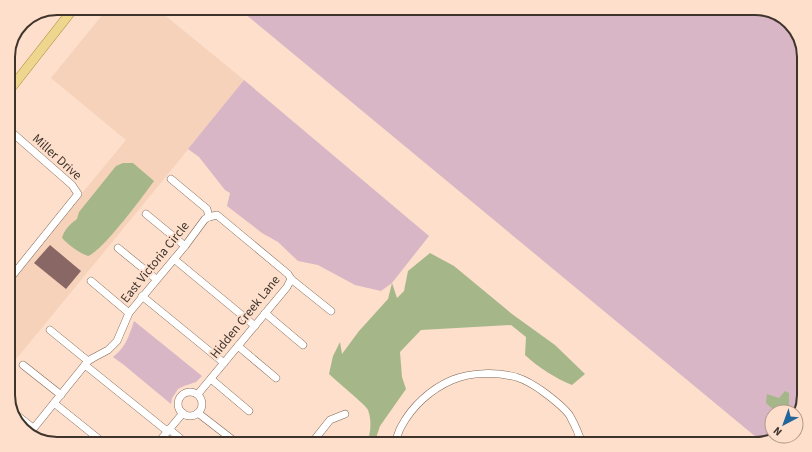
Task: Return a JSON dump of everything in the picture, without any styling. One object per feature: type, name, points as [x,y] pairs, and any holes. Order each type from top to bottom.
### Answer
[{"type":"main road","points":[[15,83],[68,15]]},
{"type":"street","name":"Miller Drive","points":[[15,135],[72,185],[78,194],[15,271]]},
{"type":"street","points":[[171,179],[207,209],[209,217]]},
{"type":"street","points":[[146,214],[185,246]]},
{"type":"street","name":"Hidden Creek Lane","points":[[198,394],[287,287],[291,279],[288,274],[217,215],[209,217]]},
{"type":"street","name":"East Victoria Circle","points":[[33,429],[87,363],[108,350],[117,341],[129,312],[209,217]]},
{"type":"street","points":[[118,248],[156,279]]},
{"type":"street","points":[[174,259],[254,326]]},
{"type":"street","points":[[291,279],[331,311]]},
{"type":"street","points":[[91,282],[129,312]]},
{"type":"street","points":[[142,296],[224,363]]},
{"type":"street","points":[[265,313],[303,345]]},
{"type":"street","points":[[50,330],[87,363],[178,437]]},
{"type":"street","points":[[238,346],[276,378]]},
{"type":"street","points":[[23,364],[61,395]]},
{"type":"street","points":[[397,437],[401,427],[415,406],[434,391],[453,380],[472,375],[495,374],[517,377],[536,387],[554,400],[569,415],[580,437]]},
{"type":"street","points":[[211,379],[249,411]]},
{"type":"street","points":[[191,391],[198,394],[202,402],[202,406],[198,413],[190,416],[183,413],[178,407],[180,396],[191,391]]},
{"type":"street","points":[[54,403],[96,437]]},
{"type":"street","points":[[162,437],[183,413]]},
{"type":"street","points":[[198,413],[229,437]]},
{"type":"street","points":[[317,437],[330,420],[345,414]]},
{"type":"shaded area","points":[[102,15],[165,15],[244,80],[15,360],[15,275],[126,140],[51,78]]},
{"type":"shaded area","points":[[246,15],[760,15],[771,18],[785,27],[795,44],[797,54],[797,400],[796,404],[764,404],[764,436],[756,437]]},
{"type":"shaded area","points":[[244,80],[429,236],[392,283],[381,291],[355,285],[318,265],[298,261],[278,242],[262,233],[227,206],[230,193],[225,190],[199,157],[188,149]]},
{"type":"shaded area","points":[[123,163],[133,163],[154,181],[103,245],[88,256],[77,251],[62,238],[64,232],[77,219],[79,212],[116,166]]},
{"type":"shaded area","points":[[430,253],[454,266],[512,314],[555,345],[585,374],[572,385],[547,372],[525,355],[526,337],[511,325],[421,330],[400,352],[402,377],[406,389],[380,426],[376,437],[369,437],[370,419],[368,410],[329,374],[333,356],[340,342],[342,354],[359,331],[388,299],[392,283],[397,298],[404,291],[408,271]]},
{"type":"shaded area","points":[[134,321],[202,376],[196,382],[178,389],[172,398],[171,404],[113,357],[124,345]]},
{"type":"shaded area","points":[[785,391],[789,393],[789,404],[767,404],[767,394],[779,398]]},
{"type":"building","points":[[50,245],[81,271],[66,289],[34,263]]}]
